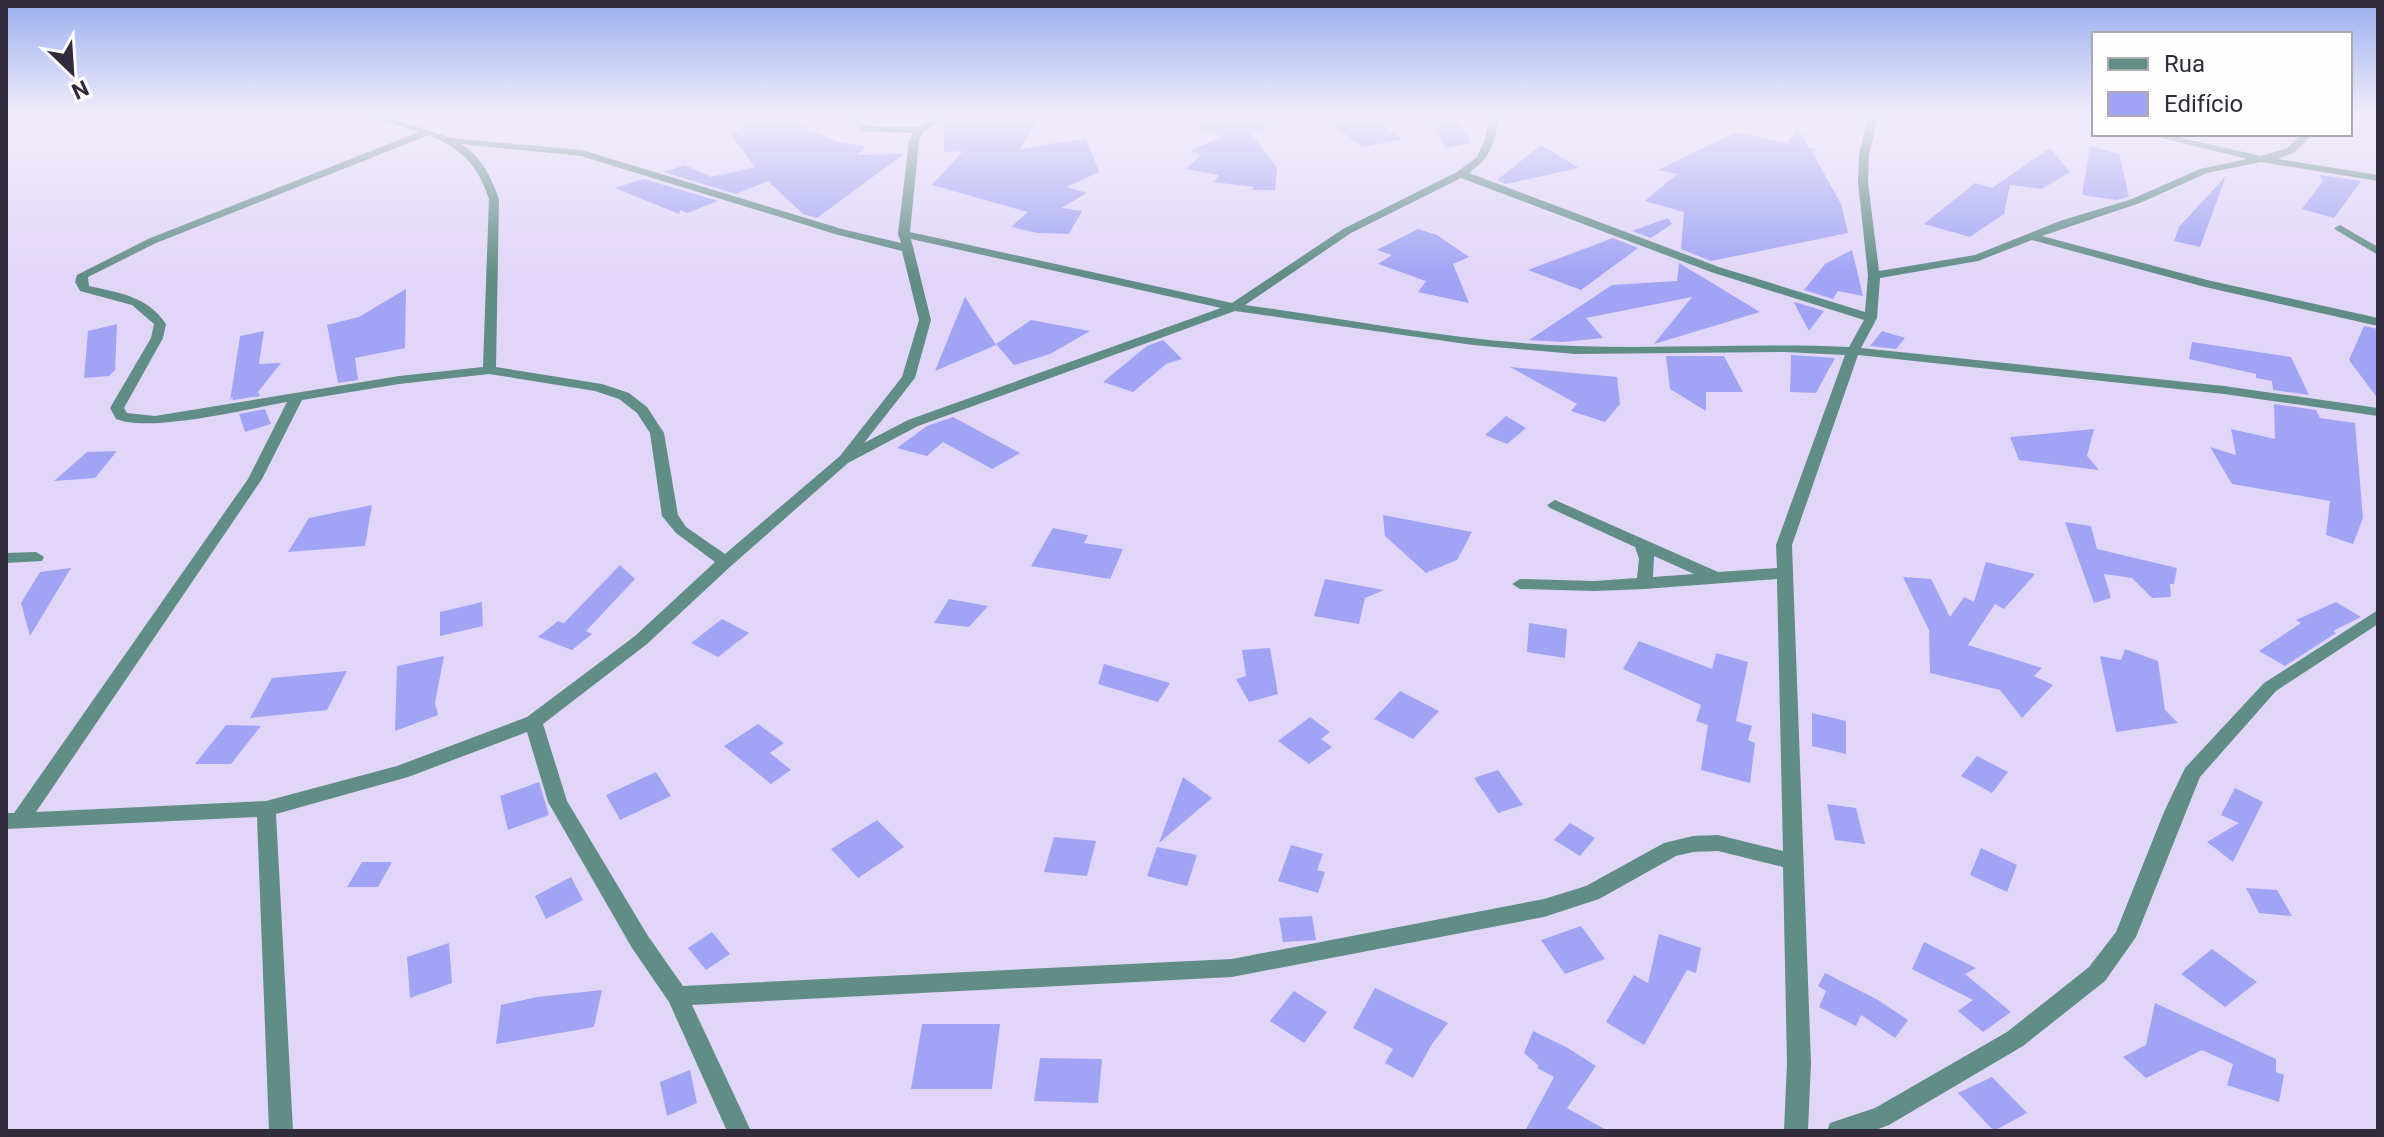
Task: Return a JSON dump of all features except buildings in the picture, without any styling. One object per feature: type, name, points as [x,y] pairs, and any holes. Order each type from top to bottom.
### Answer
[{"type":"street","points":[[334,169],[152,241],[83,275],[81,282],[84,288],[133,300],[146,307],[160,324],[161,330],[117,408],[121,416],[131,420],[155,420],[428,376],[489,370],[597,387],[624,396],[642,410],[657,433],[670,516],[681,530],[725,562]]},
{"type":"street","points":[[481,169],[490,182],[494,199],[489,370]]},
{"type":"street","points":[[634,169],[839,232],[905,241],[1234,307],[1473,341],[1575,350],[1784,348],[1853,351],[2212,389],[2378,412]]},
{"type":"street","points":[[13,820],[266,809],[401,772],[533,722],[641,640],[843,460],[908,378],[925,320],[905,241],[911,169]]},
{"type":"street","points":[[843,460],[926,418],[1234,307],[1347,231],[1468,169]]},
{"type":"street","points":[[1796,1131],[1799,1063],[1784,545],[1853,351],[1871,318],[1874,275],[1863,169]]},
{"type":"street","points":[[1874,275],[1978,258],[2215,169]]},
{"type":"street","points":[[2321,169],[2378,178]]},
{"type":"street","points":[[1461,174],[1665,251],[1809,301],[1871,318]]},
{"type":"street","points":[[2340,228],[2378,252]]},
{"type":"street","points":[[2030,236],[2205,283],[2378,322]]},
{"type":"street","points":[[13,820],[255,479],[297,397]]},
{"type":"street","points":[[1555,505],[1717,578]]},
{"type":"street","points":[[1643,547],[1647,559],[1644,584]]},
{"type":"street","points":[[6,558],[36,557]]},
{"type":"street","points":[[1520,584],[1644,584],[1785,573]]},
{"type":"street","points":[[1839,1131],[1881,1117],[2015,1039],[2097,974],[2125,937],[2192,773],[2270,687],[2378,616]]},
{"type":"street","points":[[533,722],[558,802],[640,942],[677,996],[739,1131]]},
{"type":"street","points":[[266,809],[281,1131]]},
{"type":"street","points":[[677,996],[1232,968],[1544,908],[1592,893],[1671,849],[1693,844],[1718,843],[1794,862]]}]
